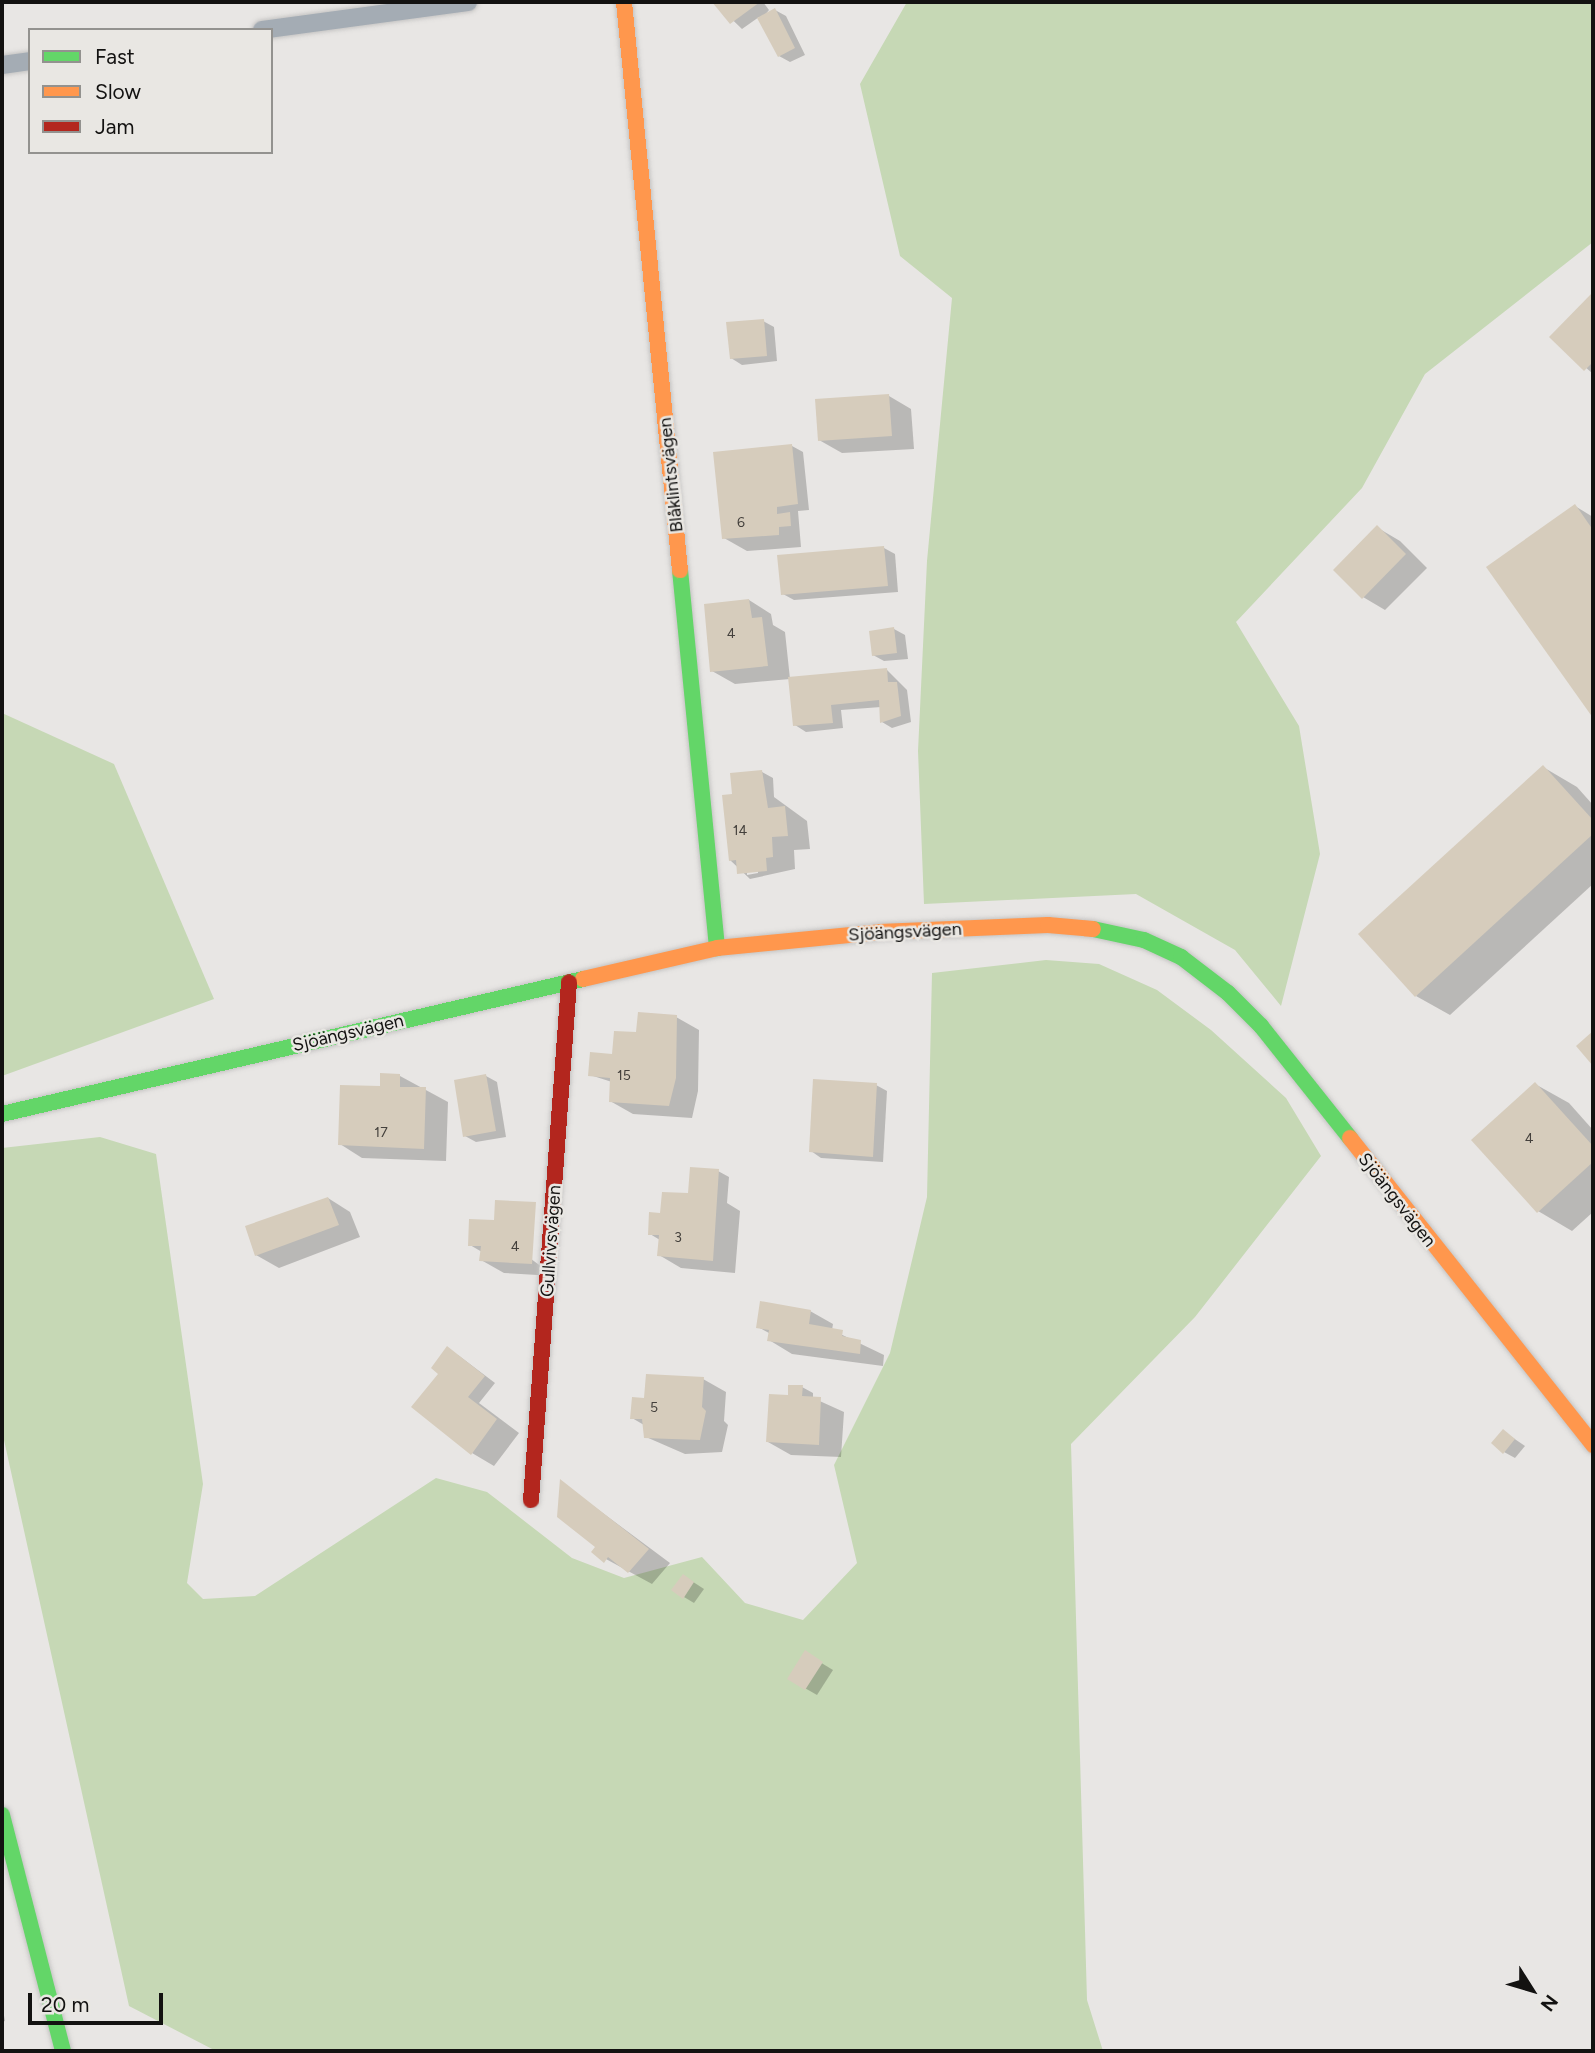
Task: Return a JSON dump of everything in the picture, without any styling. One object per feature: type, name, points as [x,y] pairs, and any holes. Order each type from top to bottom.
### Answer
[{"type":"street","name":"Blåklintsvägen","points":[[624,2],[717,948]]},
{"type":"street","name":"Sjöängsvägen","points":[[2,1114],[717,948],[879,932],[1048,925],[1112,931],[1144,940],[1181,957],[1228,993],[1261,1026],[1593,1445]]},
{"type":"street","name":"Gullvivsvägen","points":[[531,1500],[569,982]]},
{"type":"street","points":[[2,1815],[63,2051]]},
{"type":"lane","points":[[273,29],[468,2]]},
{"type":"lane","points":[[2,65],[28,61]]},
{"type":"green space","points":[[907,2],[1593,2],[1593,242],[1425,374],[1362,488],[1236,622],[1299,726],[1320,854],[1281,1006],[1235,950],[1136,894],[924,904],[918,751],[927,561],[952,298],[900,256],[860,84]]},
{"type":"green space","points":[[2,713],[114,764],[214,999],[2,1076]]},
{"type":"green space","points":[[1046,960],[1099,964],[1157,990],[1211,1030],[1286,1098],[1321,1156],[1195,1317],[1071,1444],[1087,2000],[1103,2051],[216,2051],[129,2006],[2,1431],[2,1148],[100,1137],[156,1154],[203,1484],[187,1583],[203,1599],[255,1596],[436,1478],[487,1492],[572,1558],[624,1578],[702,1557],[745,1603],[803,1620],[857,1563],[834,1465],[890,1353],[927,1197],[932,973]]},
{"type":"building","points":[[712,2],[760,2],[730,24]]},
{"type":"building","points":[[775,8],[795,48],[778,57],[757,18]]},
{"type":"building","points":[[1593,292],[1593,362],[1584,371],[1549,337]]},
{"type":"building","points":[[764,319],[767,356],[730,359],[726,322]]},
{"type":"building","points":[[889,394],[892,436],[818,441],[815,399]]},
{"type":"building","points":[[792,444],[798,504],[777,507],[777,514],[790,512],[791,526],[779,527],[779,535],[722,539],[713,452]]},
{"type":"building","points":[[1575,504],[1593,530],[1593,718],[1486,567]]},
{"type":"building","points":[[1377,525],[1406,554],[1362,599],[1333,570]]},
{"type":"building","points":[[884,546],[888,586],[781,595],[777,555]]},
{"type":"building","points":[[749,599],[752,618],[762,617],[768,666],[710,672],[704,604]]},
{"type":"building","points":[[894,627],[897,653],[872,656],[869,631]]},
{"type":"building","points":[[887,668],[888,682],[897,682],[901,716],[880,723],[879,700],[831,705],[833,723],[793,726],[788,677]]},
{"type":"building","points":[[1543,765],[1593,820],[1593,834],[1415,997],[1358,934]]},
{"type":"building","points":[[762,770],[768,808],[785,806],[788,836],[772,837],[773,857],[766,858],[767,871],[737,874],[736,860],[729,861],[722,795],[732,794],[730,773]]},
{"type":"building","points":[[638,1012],[677,1015],[676,1078],[669,1106],[609,1102],[610,1078],[588,1076],[590,1052],[612,1054],[614,1031],[636,1032]]},
{"type":"building","points":[[1593,1031],[1593,1066],[1576,1046]]},
{"type":"building","points":[[380,1073],[400,1074],[400,1087],[426,1087],[424,1149],[338,1145],[340,1085],[380,1086]]},
{"type":"building","points":[[486,1074],[496,1131],[463,1137],[454,1080]]},
{"type":"building","points":[[813,1079],[877,1083],[873,1157],[809,1152]]},
{"type":"building","points":[[1535,1082],[1593,1146],[1593,1162],[1537,1213],[1471,1140]]},
{"type":"building","points":[[690,1167],[719,1169],[713,1261],[657,1256],[659,1235],[648,1235],[649,1212],[660,1213],[662,1192],[688,1193]]},
{"type":"building","points":[[328,1197],[339,1225],[255,1256],[245,1226]]},
{"type":"building","points":[[495,1200],[536,1202],[532,1264],[479,1261],[481,1246],[468,1246],[469,1219],[494,1220]]},
{"type":"building","points":[[760,1301],[811,1310],[809,1324],[843,1330],[842,1336],[861,1340],[860,1354],[767,1341],[769,1330],[756,1328]]},
{"type":"building","points":[[447,1346],[485,1376],[468,1397],[497,1419],[471,1455],[411,1407],[438,1374],[431,1368]]},
{"type":"building","points":[[646,1374],[704,1377],[702,1407],[706,1411],[700,1440],[644,1438],[642,1419],[630,1419],[632,1397],[644,1398]]},
{"type":"building","points":[[788,1385],[803,1385],[802,1396],[821,1397],[819,1445],[766,1442],[769,1394],[788,1395]]},
{"type":"building","points":[[1503,1429],[1515,1439],[1503,1454],[1491,1443]]},
{"type":"building","points":[[560,1479],[649,1549],[628,1573],[608,1557],[604,1563],[591,1552],[595,1547],[557,1517]]},
{"type":"building","points":[[683,1574],[694,1582],[683,1599],[671,1590]]},
{"type":"building","points":[[805,1650],[823,1662],[805,1690],[787,1679]]},
{"type":"traffic: fast","points":[[680,570],[717,948]]},
{"type":"traffic: fast","points":[[1093,929],[1144,940],[1181,957],[1228,993],[1261,1026],[1350,1138]]},
{"type":"traffic: fast","points":[[2,1114],[583,979]]},
{"type":"traffic: fast","points":[[2,1815],[63,2051]]},
{"type":"traffic: slow","points":[[624,2],[680,570]]},
{"type":"traffic: slow","points":[[583,979],[717,948],[879,932],[1048,925],[1093,929]]},
{"type":"traffic: slow","points":[[1350,1138],[1593,1445]]},
{"type":"traffic: jam","points":[[531,1500],[569,982]]}]
